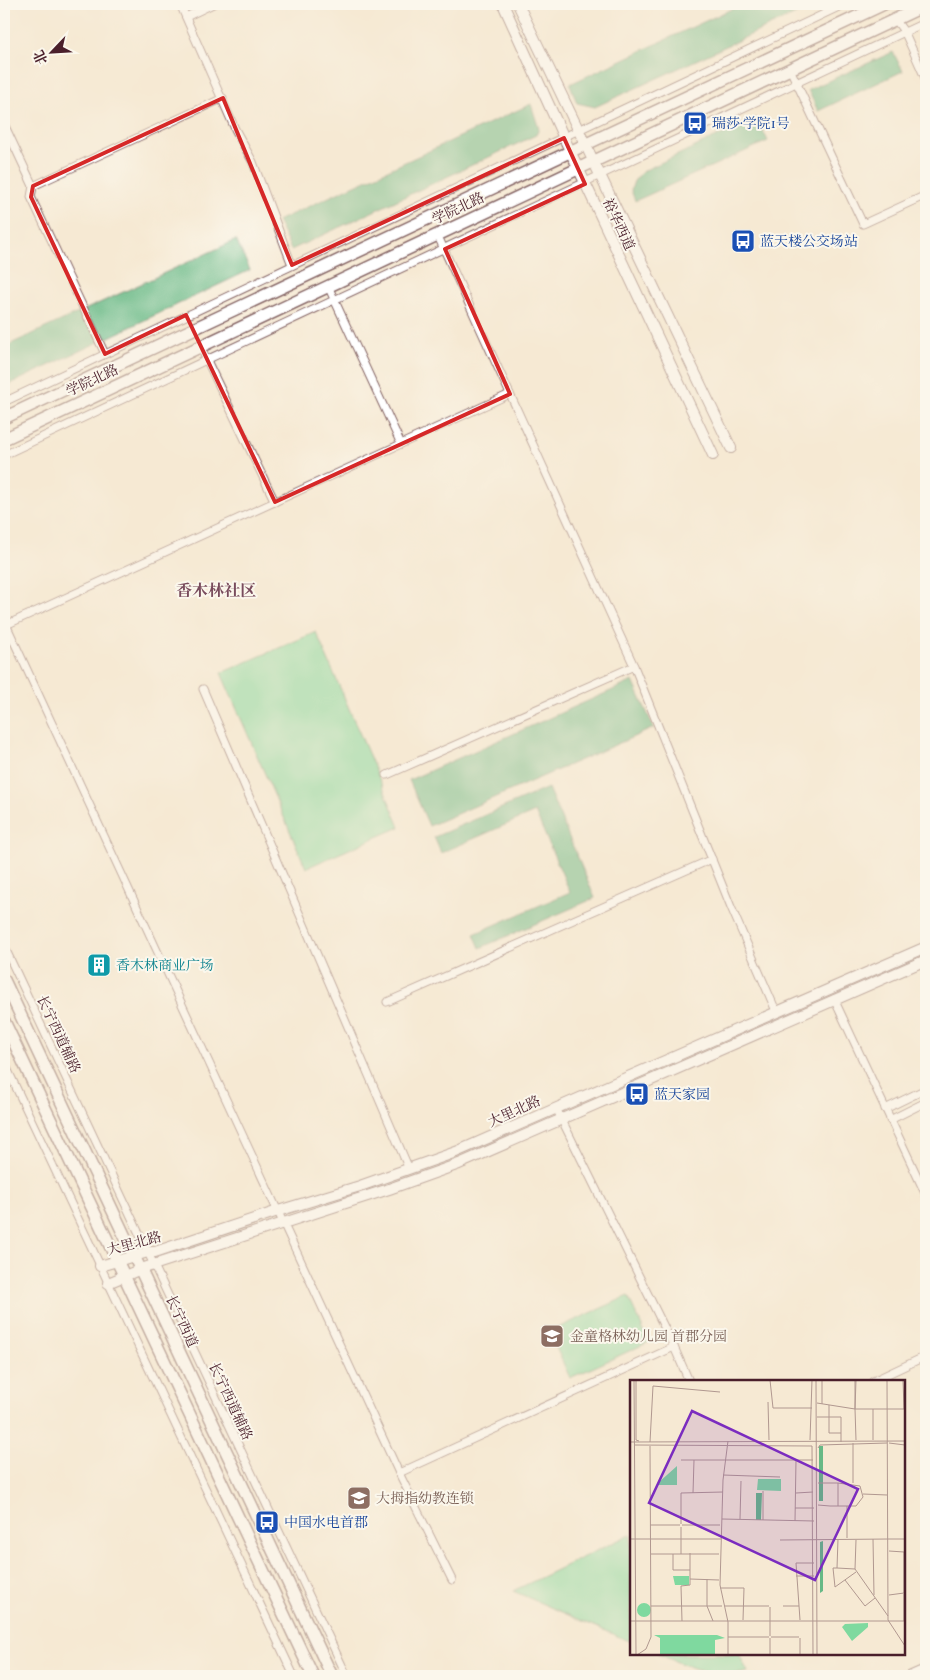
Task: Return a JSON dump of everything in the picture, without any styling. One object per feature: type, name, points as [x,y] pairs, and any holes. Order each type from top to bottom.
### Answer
[{"type":"main road","name":"裕华西道","points":[[503,4],[570,152],[713,455]]},
{"type":"main road","name":"裕华西道","points":[[518,4],[731,448]]},
{"type":"main road","name":"学院北路","points":[[4,418],[884,4]]},
{"type":"main road","points":[[888,4],[895,19]]},
{"type":"main road","name":"学院北路","points":[[4,439],[926,5]]},
{"type":"main road","points":[[192,329],[200,346]]},
{"type":"main road","name":"大里北路","points":[[100,1266],[148,1252],[155,1252],[456,1152],[926,946]]},
{"type":"main road","name":"大里北路","points":[[108,1283],[141,1269],[389,1189],[459,1164],[926,960]]},
{"type":"main road","name":"长宁西道","points":[[4,980],[332,1676]]},
{"type":"main road","points":[[4,1021],[313,1676]]},
{"type":"street","points":[[180,4],[223,98],[235,129],[253,162],[292,266]]},
{"type":"street","points":[[186,16],[212,4]]},
{"type":"street","points":[[4,402],[845,4]]},
{"type":"street","points":[[895,19],[904,33],[926,80]]},
{"type":"street","points":[[4,455],[798,84],[926,22]]},
{"type":"street","points":[[790,69],[863,224],[926,195]]},
{"type":"street","points":[[33,186],[223,98]]},
{"type":"street","points":[[4,124],[33,186],[31,197],[105,354]]},
{"type":"street","points":[[437,234],[634,666],[776,1011]]},
{"type":"street","points":[[328,286],[401,444]]},
{"type":"street","points":[[186,315],[192,329]]},
{"type":"street","points":[[200,346],[275,502]]},
{"type":"street","points":[[452,1580],[399,1473],[5,622],[275,502],[510,394]]},
{"type":"street","points":[[387,775],[634,666]]},
{"type":"street","points":[[203,689],[409,1169]]},
{"type":"street","points":[[387,1002],[712,859]]},
{"type":"street","name":"长宁西道辅路","points":[[4,946],[347,1676]]},
{"type":"street","points":[[834,999],[926,1195]]},
{"type":"street","points":[[4,1062],[294,1676]]},
{"type":"street","points":[[885,1109],[926,1089]]},
{"type":"street","points":[[890,1120],[926,1102]]},
{"type":"street","points":[[556,1108],[674,1346],[689,1380]]},
{"type":"street","points":[[399,1473],[674,1346]]},
{"type":"street","points":[[875,1380],[926,1356]]},
{"type":"street","points":[[910,1676],[926,1669]]},
{"type":"highlighted area","points":[[223,98],[292,265],[564,138],[585,184],[445,249],[510,394],[275,502],[186,315],[105,354],[31,197],[33,186]]},
{"type":"green space","points":[[742,4],[817,4],[595,107],[577,103],[570,84]]},
{"type":"green space","points":[[893,52],[903,71],[818,111],[808,90]]},
{"type":"green space","points":[[531,104],[539,129],[536,135],[291,250],[277,221]]},
{"type":"green space","points":[[757,118],[768,141],[635,201],[631,190],[634,181],[643,171]]},
{"type":"green space","points":[[236,240],[250,270],[4,387],[4,347]]},
{"type":"green space","points":[[316,632],[400,827],[306,868],[221,673]]},
{"type":"green space","points":[[633,681],[654,728],[429,826],[409,780]]},
{"type":"green space","points":[[548,788],[595,898],[480,948],[474,934],[570,892],[535,812],[441,853],[434,837]]},
{"type":"green space","points":[[628,1296],[649,1342],[570,1378],[549,1332]]},
{"type":"green space","points":[[630,1534],[630,1642],[513,1591]]},
{"type":"green space","points":[[661,1655],[740,1655],[748,1672],[725,1674],[691,1667]]},
{"type":"place","name":"瑞莎·学院1号","points":[[695,123]]},
{"type":"place","name":"蓝天楼公交场站","points":[[743,241]]},
{"type":"place","name":"香木林商业广场","points":[[99,965]]},
{"type":"place","name":"蓝天家园","points":[[637,1094]]},
{"type":"place","name":"金童格林幼儿园 首郡分园","points":[[552,1336]]},
{"type":"place","name":"大拇指幼教连锁","points":[[359,1498]]},
{"type":"place","name":"中国水电首郡","points":[[267,1522]]},
{"type":"district","name":"香木林社区","points":[[216,590]]}]
